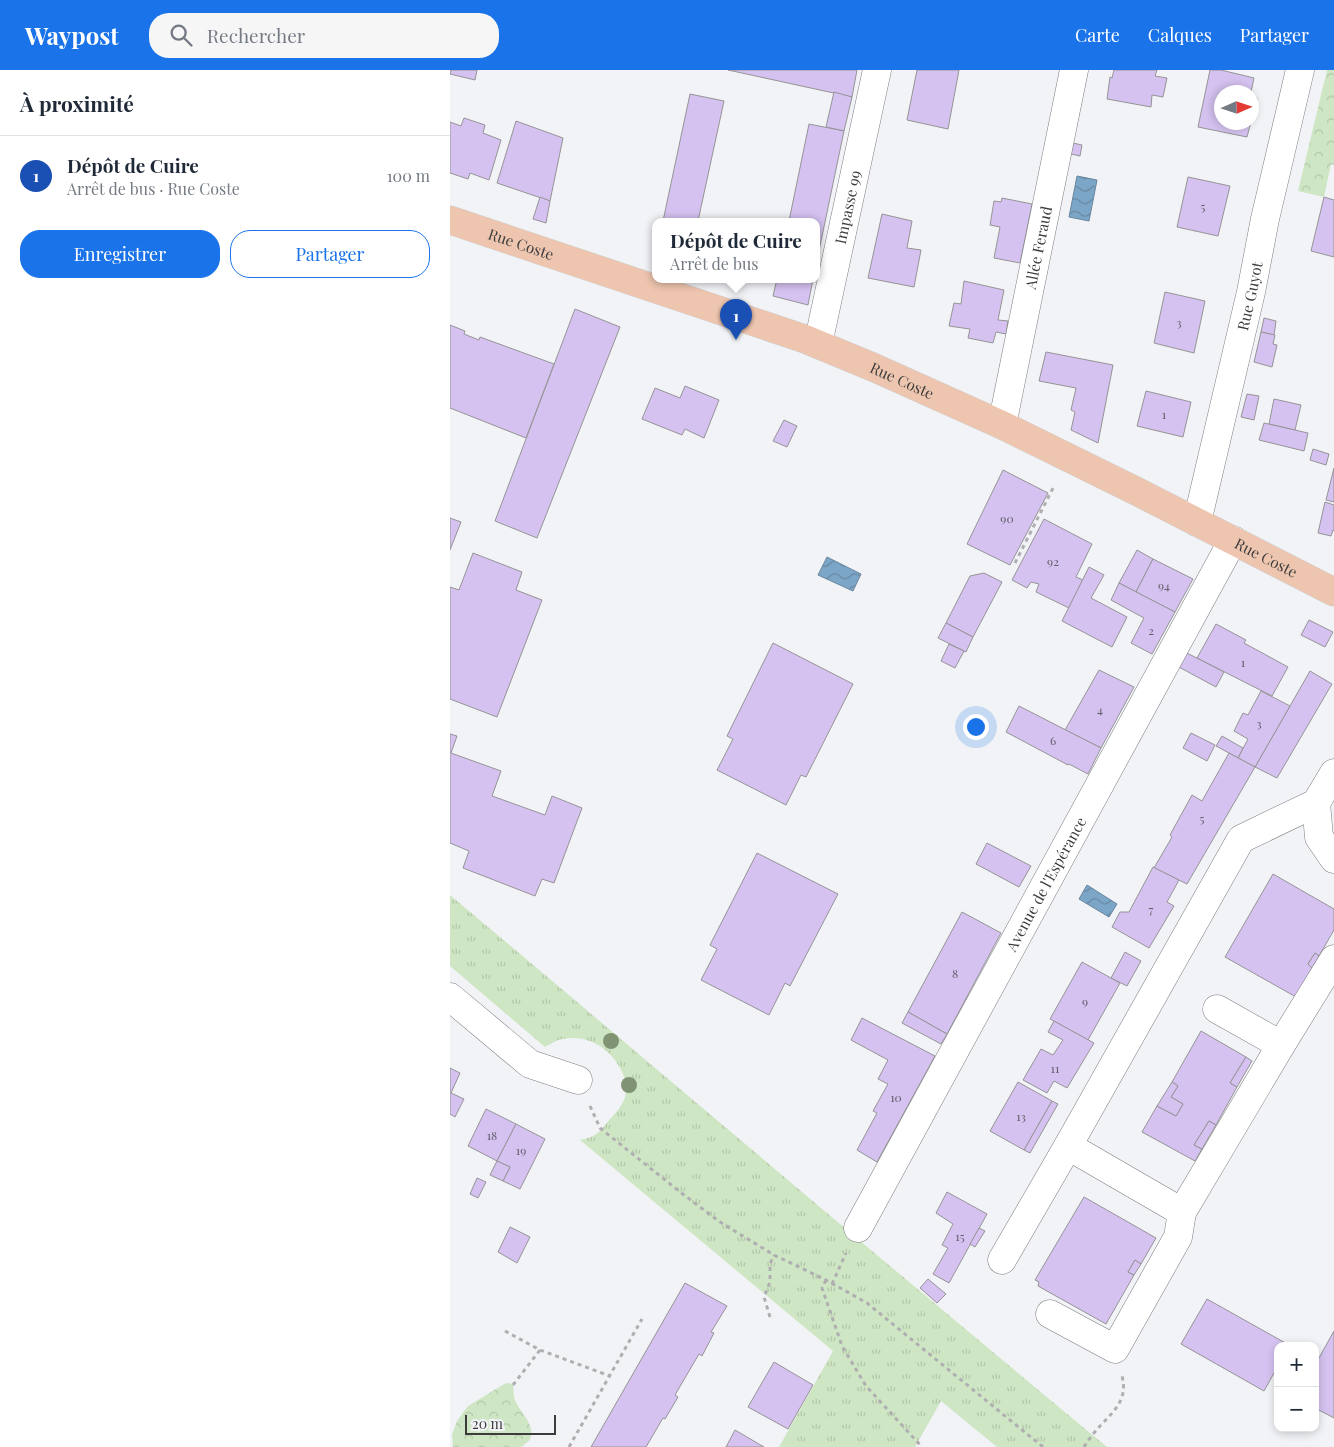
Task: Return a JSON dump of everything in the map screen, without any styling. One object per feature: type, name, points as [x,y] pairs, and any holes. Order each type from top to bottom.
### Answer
[{"type":"main road","name":"Rue Coste","points":[[450,220],[818,344],[1002,425],[1334,592]]},
{"type":"street","name":"Impasse 99","points":[[818,344],[877,70]]},
{"type":"street","name":"Allée Feraud","points":[[1002,425],[1074,70]]},
{"type":"street","name":"Rue Guyot","points":[[1197,522],[1251,292],[1265,218],[1300,70]]},
{"type":"street","name":"Avenue de l'Espérance","points":[[858,1228],[1233,540]]},
{"type":"street","points":[[1002,1260],[1241,839],[1316,803],[1334,773]]},
{"type":"street","points":[[1316,803],[1319,837],[1334,859]]},
{"type":"street","points":[[1050,1314],[1115,1349],[1178,1237],[1182,1212],[1281,1044],[1334,959]]},
{"type":"street","points":[[450,997],[530,1064],[578,1080]]},
{"type":"street","points":[[1217,1009],[1281,1044]]},
{"type":"street","points":[[1068,1146],[1182,1212]]},
{"type":"path","points":[[1015,563],[1053,488]]},
{"type":"path","points":[[578,1080],[600,1128],[684,1195],[720,1222],[774,1255],[826,1280],[867,1303],[1043,1447]]},
{"type":"path","points":[[770,1317],[764,1297],[770,1282],[770,1264],[774,1255]]},
{"type":"path","points":[[826,1280],[822,1288],[842,1346],[866,1386],[922,1447]]},
{"type":"path","points":[[570,1447],[642,1319]]},
{"type":"path","points":[[505,1331],[540,1350],[610,1376]]},
{"type":"path","points":[[1084,1447],[1099,1426],[1117,1409],[1123,1394],[1124,1382],[1115,1349]]},
{"type":"path","points":[[513,1385],[540,1350]]},
{"type":"green space","points":[[1327,70],[1334,70],[1334,165],[1331,164],[1324,197],[1298,191]]},
{"type":"green space","points":[[450,895],[1107,1447],[997,1447],[941,1401],[915,1447],[779,1447],[833,1351],[580,1140],[597,1133],[617,1112],[622,1103],[626,1093],[626,1086],[625,1078],[620,1068],[610,1054],[588,1040],[580,1038],[563,1039],[545,1047],[450,966]]},
{"type":"green space","points":[[506,1383],[513,1385],[515,1400],[531,1429],[532,1434],[529,1441],[522,1447],[453,1447],[452,1435],[457,1421],[468,1406]]},
{"type":"water","points":[[1077,176],[1097,180],[1089,221],[1069,217]]},
{"type":"water","points":[[827,557],[861,574],[853,591],[818,575]]},
{"type":"water","points":[[1087,885],[1117,904],[1109,917],[1079,899]]},
{"type":"building","points":[[451,70],[477,70],[475,80],[450,74]]},
{"type":"building","points":[[728,70],[857,70],[852,97]]},
{"type":"building","points":[[917,70],[959,70],[948,129],[907,120]]},
{"type":"building","points":[[1114,70],[1157,70],[1155,76],[1167,78],[1163,97],[1152,95],[1151,107],[1107,99],[1110,77],[1112,78]]},
{"type":"building","points":[[1210,70],[1221,70],[1254,78],[1252,85],[1214,85],[1214,130],[1249,130],[1247,137],[1198,127]]},
{"type":"building","points":[[834,92],[852,97],[844,131],[826,127]]},
{"type":"building","points":[[690,94],[724,101],[699,218],[664,218]]},
{"type":"building","points":[[464,118],[485,125],[483,133],[501,140],[489,180],[470,173],[468,179],[450,173],[450,122],[461,126]]},
{"type":"building","points":[[516,121],[563,138],[550,201],[497,183]]},
{"type":"building","points":[[809,124],[844,131],[820,246],[820,218],[790,218]]},
{"type":"building","points":[[1073,143],[1082,145],[1080,156],[1071,154]]},
{"type":"building","points":[[1188,177],[1230,186],[1218,236],[1177,227]]},
{"type":"building","points":[[540,197],[550,201],[546,223],[533,219]]},
{"type":"building","points":[[1324,197],[1334,200],[1334,257],[1311,251]]},
{"type":"building","points":[[1002,198],[1032,204],[1020,263],[994,258],[1000,227],[990,225],[994,201],[1001,202]]},
{"type":"building","points":[[882,214],[912,221],[907,248],[921,250],[914,287],[868,278]]},
{"type":"building","points":[[964,281],[1004,290],[998,320],[1008,321],[1006,334],[996,332],[993,343],[968,338],[970,329],[949,326],[954,303],[961,304]]},
{"type":"building","points":[[776,283],[812,283],[808,305],[773,296]]},
{"type":"building","points":[[1165,292],[1205,301],[1194,353],[1154,343]]},
{"type":"building","points":[[575,309],[620,327],[537,538],[495,521]]},
{"type":"building","points":[[1264,318],[1276,321],[1274,335],[1261,332]]},
{"type":"building","points":[[450,325],[465,331],[464,334],[479,340],[480,337],[554,364],[526,438],[450,408]]},
{"type":"building","points":[[1261,332],[1275,335],[1273,344],[1277,345],[1272,367],[1254,362]]},
{"type":"building","points":[[1046,352],[1113,365],[1098,443],[1071,430],[1075,412],[1071,410],[1076,388],[1039,381]]},
{"type":"building","points":[[685,386],[719,400],[704,438],[685,429],[682,435],[642,419],[655,388],[680,398]]},
{"type":"building","points":[[1146,391],[1191,402],[1183,437],[1137,426]]},
{"type":"building","points":[[1247,394],[1259,396],[1254,420],[1241,417]]},
{"type":"building","points":[[1274,399],[1301,405],[1295,430],[1269,424]]},
{"type":"building","points":[[784,420],[797,426],[787,447],[773,441]]},
{"type":"building","points":[[1264,423],[1308,433],[1304,451],[1259,440]]},
{"type":"building","points":[[1313,449],[1329,454],[1326,465],[1310,460]]},
{"type":"building","points":[[1334,468],[1334,502],[1326,500]]},
{"type":"building","points":[[1003,470],[1048,493],[1010,565],[967,544]]},
{"type":"building","points":[[1325,502],[1334,505],[1334,531],[1331,536],[1318,533]]},
{"type":"building","points":[[450,518],[461,522],[450,550]]},
{"type":"building","points":[[1044,519],[1092,544],[1076,577],[1083,580],[1069,608],[1036,592],[1039,584],[1031,582],[1027,588],[1012,580]]},
{"type":"building","points":[[1137,550],[1153,559],[1136,592],[1119,583]]},
{"type":"building","points":[[473,553],[522,572],[516,590],[542,600],[497,717],[450,699],[450,587],[459,590]]},
{"type":"building","points":[[1153,559],[1193,579],[1175,612],[1136,592]]},
{"type":"building","points":[[1089,567],[1104,575],[1091,598],[1127,617],[1112,647],[1062,621]]},
{"type":"building","points":[[984,573],[1002,582],[973,637],[946,623],[970,576]]},
{"type":"building","points":[[1119,583],[1175,612],[1152,654],[1131,643],[1144,618],[1111,600]]},
{"type":"building","points":[[1309,620],[1333,632],[1325,647],[1301,635]]},
{"type":"building","points":[[946,623],[973,637],[966,652],[938,638]]},
{"type":"building","points":[[1216,624],[1246,640],[1244,643],[1288,667],[1272,696],[1197,658]]},
{"type":"building","points":[[773,643],[853,684],[806,777],[801,775],[786,805],[717,770],[733,739],[727,736]]},
{"type":"building","points":[[949,644],[964,651],[955,668],[941,661]]},
{"type":"building","points":[[1185,652],[1224,672],[1216,687],[1177,666]]},
{"type":"building","points":[[1099,670],[1134,687],[1101,748],[1065,730]]},
{"type":"building","points":[[1310,671],[1332,684],[1277,778],[1255,767]]},
{"type":"building","points":[[1261,691],[1290,706],[1255,767],[1238,758],[1248,739],[1234,731],[1243,713],[1248,715]]},
{"type":"building","points":[[1019,706],[1101,748],[1088,774],[1006,732]]},
{"type":"building","points":[[1191,733],[1215,745],[1207,761],[1183,748]]},
{"type":"building","points":[[450,734],[457,736],[451,753],[501,771],[492,796],[545,815],[552,796],[582,808],[554,883],[542,879],[535,896],[463,868],[469,851],[450,843]]},
{"type":"building","points":[[1222,736],[1243,748],[1238,758],[1216,746]]},
{"type":"building","points":[[1229,753],[1255,767],[1187,884],[1154,868],[1172,837],[1170,835],[1192,795],[1202,801]]},
{"type":"building","points":[[987,843],[1031,866],[1019,887],[976,864]]},
{"type":"building","points":[[757,853],[838,894],[790,986],[785,983],[769,1015],[701,980],[717,949],[710,945]]},
{"type":"building","points":[[1153,867],[1179,880],[1167,902],[1174,906],[1149,948],[1112,927],[1120,912],[1129,912]]},
{"type":"building","points":[[1273,874],[1334,909],[1334,930],[1319,956],[1315,953],[1308,964],[1312,968],[1296,997],[1225,957]]},
{"type":"building","points":[[962,912],[1001,933],[947,1034],[908,1012]]},
{"type":"building","points":[[1125,952],[1141,961],[1127,986],[1111,978]]},
{"type":"building","points":[[1315,953],[1319,956],[1312,968],[1308,964]]},
{"type":"building","points":[[1082,962],[1120,983],[1088,1040],[1050,1019]]},
{"type":"building","points":[[908,1012],[947,1034],[941,1044],[902,1023]]},
{"type":"building","points":[[862,1018],[935,1056],[877,1162],[857,1150],[877,1113],[873,1111],[888,1084],[878,1079],[888,1060],[851,1040]]},
{"type":"building","points":[[1054,1021],[1094,1043],[1067,1088],[1054,1081],[1047,1093],[1023,1080],[1041,1049],[1053,1055],[1063,1040],[1048,1032]]},
{"type":"building","points":[[1201,1031],[1246,1057],[1230,1083],[1237,1087],[1216,1125],[1209,1121],[1194,1145],[1202,1149],[1195,1161],[1142,1132],[1157,1106],[1176,1116],[1183,1104],[1171,1097],[1178,1086],[1172,1082]]},
{"type":"building","points":[[1246,1057],[1252,1061],[1237,1087],[1230,1083]]},
{"type":"building","points":[[450,1068],[460,1073],[451,1093],[464,1099],[455,1117],[450,1114]]},
{"type":"building","points":[[1018,1082],[1052,1101],[1024,1150],[990,1131]]},
{"type":"building","points":[[1172,1082],[1178,1086],[1171,1097],[1183,1104],[1176,1116],[1157,1106]]},
{"type":"building","points":[[1052,1101],[1058,1104],[1030,1153],[1024,1150]]},
{"type":"building","points":[[486,1109],[516,1124],[497,1161],[468,1146]]},
{"type":"building","points":[[1209,1121],[1216,1125],[1202,1149],[1194,1145]]},
{"type":"building","points":[[516,1124],[545,1139],[520,1189],[503,1181],[510,1167],[497,1161]]},
{"type":"building","points":[[497,1161],[510,1167],[503,1181],[490,1175]]},
{"type":"building","points":[[477,1178],[486,1182],[478,1198],[470,1194]]},
{"type":"building","points":[[947,1192],[987,1214],[949,1283],[933,1274],[948,1248],[942,1245],[953,1224],[936,1213]]},
{"type":"building","points":[[1084,1197],[1156,1238],[1141,1264],[1135,1260],[1128,1272],[1134,1275],[1106,1324],[1038,1286],[1039,1282],[1035,1280]]},
{"type":"building","points":[[510,1227],[530,1237],[517,1263],[498,1252]]},
{"type":"building","points":[[979,1228],[985,1231],[975,1247],[970,1244]]},
{"type":"building","points":[[1135,1260],[1141,1264],[1134,1275],[1128,1272]]},
{"type":"building","points":[[928,1279],[946,1294],[937,1303],[920,1288]]},
{"type":"building","points":[[685,1283],[727,1306],[711,1332],[714,1333],[702,1356],[699,1354],[675,1395],[678,1397],[646,1447],[591,1447]]},
{"type":"building","points":[[1207,1299],[1284,1342],[1274,1342],[1274,1373],[1264,1391],[1181,1344]]},
{"type":"building","points":[[1334,1331],[1334,1418],[1319,1410],[1319,1358]]},
{"type":"building","points":[[774,1362],[813,1385],[788,1429],[748,1407]]},
{"type":"building","points":[[735,1430],[764,1447],[726,1447]]},
{"type":"place","name":"Dépôt de Cuire","points":[[736,340]]}]
